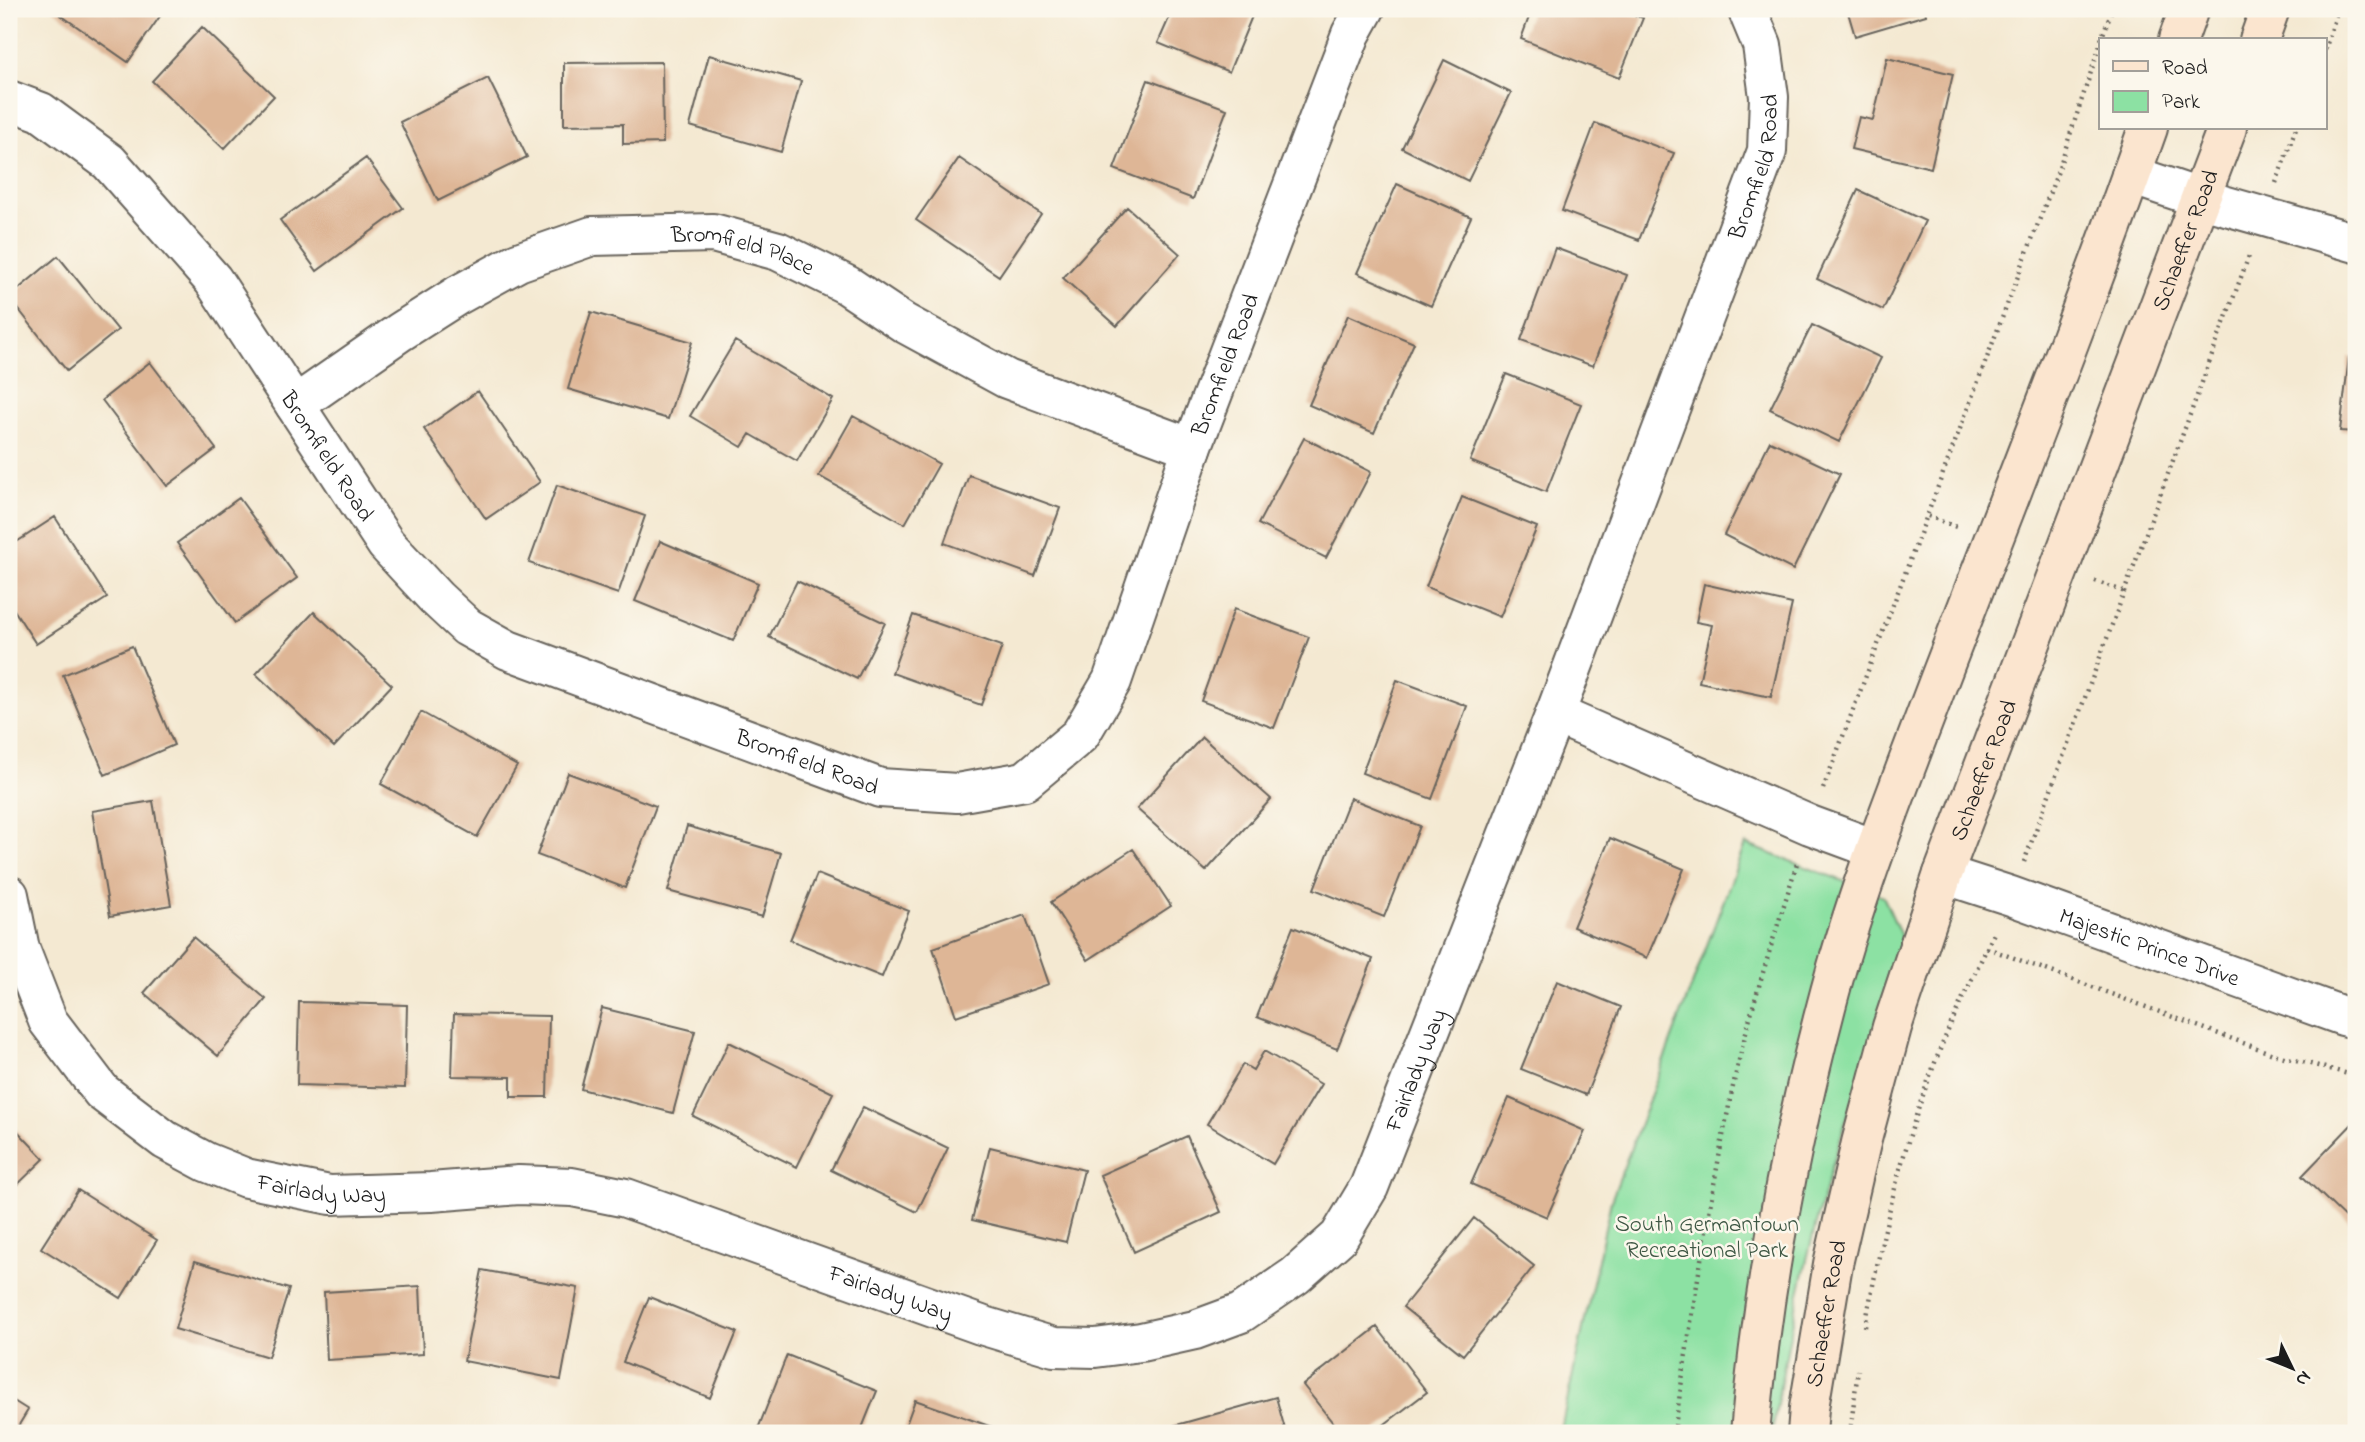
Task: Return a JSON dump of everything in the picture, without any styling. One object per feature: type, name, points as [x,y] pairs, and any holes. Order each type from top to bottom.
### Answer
[{"type":"street","name":"Bromfield Road","points":[[9,100],[41,112],[109,162],[213,280],[386,544],[467,627],[508,650],[880,788],[957,793],[1025,781],[1080,735],[1112,681],[1192,448],[1351,34],[1365,9]]},
{"type":"street","name":"Bromfield Road","points":[[1555,714],[1767,151],[1769,97],[1764,58],[1762,45],[1747,9]]},
{"type":"street","points":[[2179,38],[2189,9]]},
{"type":"street","points":[[2260,38],[2270,9]]},
{"type":"street","points":[[1750,1433],[1754,1388],[1773,1264],[1797,1128],[1827,1004],[1875,849],[2147,130]]},
{"type":"street","name":"Schaeffer Road","points":[[1808,1433],[1809,1408],[1833,1264],[1892,1027],[1943,874],[2226,130]]},
{"type":"street","points":[[2131,175],[2202,199],[2356,243]]},
{"type":"street","name":"Bromfield Place","points":[[295,405],[400,332],[458,295],[518,262],[592,236],[713,233],[778,251],[847,285],[904,323],[1007,379],[1192,448]]},
{"type":"street","points":[[1555,714],[1810,825],[1875,849]]},
{"type":"street","name":"Fairlady Way","points":[[9,895],[20,949],[48,1021],[102,1092],[165,1140],[206,1162],[246,1178],[330,1195],[431,1192],[519,1185],[572,1187],[626,1198],[981,1325],[1054,1348],[1095,1348],[1141,1342],[1195,1330],[1241,1313],[1295,1276],[1339,1237],[1369,1187],[1555,714]]},
{"type":"street","name":"Majestic Prince Drive","points":[[1943,874],[2356,1019]]},
{"type":"path","points":[[2102,38],[2112,9]]},
{"type":"path","points":[[2326,47],[2338,9]]},
{"type":"path","points":[[1674,1433],[1732,1094],[1768,957],[1810,825],[2053,184],[2099,47]]},
{"type":"path","points":[[1864,1331],[1906,1149],[1933,1068],[2011,896],[2295,130]]},
{"type":"path","points":[[1987,948],[2273,1054],[2356,1076]]},
{"type":"path","points":[[1850,1433],[1859,1358]]},
{"type":"green space","name":"South Germantown Recreational Park","points":[[1745,844],[1883,896],[1908,951],[1858,1083],[1822,1202],[1794,1317],[1772,1433],[1560,1433],[1611,1201]]},
{"type":"building","points":[[52,9],[165,9],[128,62]]},
{"type":"building","points":[[1173,9],[1255,9],[1229,72],[1158,43]]},
{"type":"building","points":[[1532,9],[1619,9],[1643,18],[1619,78],[1521,39]]},
{"type":"building","points":[[1847,9],[1925,9],[1926,15],[1855,36]]},
{"type":"building","points":[[202,27],[274,96],[224,149],[152,81]]},
{"type":"building","points":[[709,55],[801,81],[781,152],[690,126]]},
{"type":"building","points":[[1887,58],[1953,74],[1931,168],[1851,149],[1859,117],[1873,120]]},
{"type":"building","points":[[1444,60],[1511,93],[1468,181],[1402,148]]},
{"type":"building","points":[[662,62],[663,143],[623,144],[623,124],[564,125],[564,63]]},
{"type":"building","points":[[488,78],[527,157],[438,201],[400,122]]},
{"type":"building","points":[[1148,80],[1227,109],[1193,199],[1114,169]]},
{"type":"building","points":[[1595,123],[1674,153],[1639,240],[1562,211]]},
{"type":"building","points":[[366,158],[403,208],[317,271],[280,220]]},
{"type":"building","points":[[959,158],[1041,214],[999,276],[916,220]]},
{"type":"building","points":[[1397,184],[1471,217],[1431,306],[1357,273]]},
{"type":"building","points":[[1858,190],[1925,221],[1883,310],[1817,279]]},
{"type":"building","points":[[1127,207],[1180,254],[1117,326],[1063,278]]},
{"type":"building","points":[[1555,248],[1627,275],[1593,366],[1521,340]]},
{"type":"building","points":[[58,256],[118,330],[67,371],[9,297]]},
{"type":"building","points":[[591,312],[692,342],[668,419],[568,389]]},
{"type":"building","points":[[1348,315],[1414,343],[1374,433],[1309,405]]},
{"type":"building","points":[[1812,325],[1881,358],[1839,442],[1770,409]]},
{"type":"building","points":[[735,341],[833,399],[797,461],[750,434],[742,447],[690,416]]},
{"type":"building","points":[[2349,357],[2356,358],[2356,432],[2340,431]]},
{"type":"building","points":[[150,362],[216,449],[167,486],[102,400]]},
{"type":"building","points":[[1506,374],[1581,404],[1546,492],[1470,461]]},
{"type":"building","points":[[478,391],[540,482],[486,519],[424,429]]},
{"type":"building","points":[[853,416],[939,464],[905,524],[819,476]]},
{"type":"building","points":[[1304,438],[1371,472],[1326,558],[1258,524]]},
{"type":"building","points":[[1770,441],[1840,474],[1793,570],[1724,535]]},
{"type":"building","points":[[969,475],[1060,508],[1035,576],[944,543]]},
{"type":"building","points":[[557,485],[645,516],[618,594],[529,563]]},
{"type":"building","points":[[1462,497],[1537,527],[1500,617],[1426,587]]},
{"type":"building","points":[[239,498],[297,578],[235,623],[177,543]]},
{"type":"building","points":[[55,517],[107,598],[36,644],[9,602],[9,547]]},
{"type":"building","points":[[660,541],[758,583],[733,641],[635,601]]},
{"type":"building","points":[[797,581],[885,623],[857,679],[769,637]]},
{"type":"building","points":[[1704,584],[1792,604],[1771,697],[1699,682],[1712,625],[1696,622]]},
{"type":"building","points":[[1234,609],[1309,637],[1274,728],[1201,701]]},
{"type":"building","points":[[314,612],[392,685],[334,747],[256,674]]},
{"type":"building","points":[[913,615],[1002,646],[981,705],[892,673]]},
{"type":"building","points":[[132,646],[174,745],[105,775],[63,675]]},
{"type":"building","points":[[1397,680],[1467,706],[1432,799],[1362,773]]},
{"type":"building","points":[[421,712],[517,766],[477,837],[381,784]]},
{"type":"building","points":[[1202,737],[1271,799],[1206,871],[1137,809]]},
{"type":"building","points":[[568,773],[656,806],[625,888],[537,855]]},
{"type":"building","points":[[1350,798],[1420,826],[1384,917],[1314,889]]},
{"type":"building","points":[[153,801],[171,905],[110,916],[92,811]]},
{"type":"building","points":[[687,826],[781,853],[762,917],[668,891]]},
{"type":"building","points":[[1610,838],[1684,869],[1647,958],[1573,927]]},
{"type":"building","points":[[1133,849],[1171,906],[1088,960],[1051,902]]},
{"type":"building","points":[[817,874],[909,911],[882,977],[790,940]]},
{"type":"building","points":[[1025,915],[1049,984],[956,1016],[933,948]]},
{"type":"building","points":[[1293,927],[1373,959],[1337,1049],[1257,1017]]},
{"type":"building","points":[[193,937],[266,999],[218,1056],[144,993]]},
{"type":"building","points":[[1557,981],[1621,1007],[1586,1095],[1521,1069]]},
{"type":"building","points":[[299,1002],[407,1005],[405,1088],[297,1085]]},
{"type":"building","points":[[602,1008],[695,1031],[673,1113],[581,1089]]},
{"type":"building","points":[[454,1014],[549,1016],[547,1097],[511,1097],[511,1077],[452,1076]]},
{"type":"building","points":[[729,1042],[833,1093],[797,1167],[693,1116]]},
{"type":"building","points":[[1264,1051],[1321,1084],[1273,1164],[1207,1124],[1243,1064],[1253,1070]]},
{"type":"building","points":[[1509,1098],[1585,1131],[1547,1217],[1471,1184]]},
{"type":"building","points":[[863,1107],[948,1148],[917,1212],[831,1170]]},
{"type":"building","points":[[2356,1120],[2356,1228],[2302,1176]]},
{"type":"building","points":[[9,1122],[44,1159],[9,1193]]},
{"type":"building","points":[[1187,1136],[1221,1212],[1134,1252],[1100,1175]]},
{"type":"building","points":[[990,1147],[1084,1170],[1066,1242],[972,1220]]},
{"type":"building","points":[[78,1190],[157,1240],[121,1298],[41,1248]]},
{"type":"building","points":[[1474,1218],[1534,1266],[1463,1355],[1403,1307]]},
{"type":"building","points":[[195,1261],[289,1289],[268,1357],[175,1329]]},
{"type":"building","points":[[482,1270],[578,1288],[561,1380],[464,1361]]},
{"type":"building","points":[[420,1286],[423,1354],[327,1360],[324,1292]]},
{"type":"building","points":[[649,1297],[737,1332],[710,1398],[623,1362]]},
{"type":"building","points":[[1377,1327],[1427,1392],[1373,1433],[1341,1433],[1303,1385]]},
{"type":"building","points":[[787,1355],[877,1391],[860,1433],[769,1433],[758,1429]]},
{"type":"building","points":[[1276,1397],[1286,1433],[1175,1433],[1173,1426]]},
{"type":"building","points":[[9,1398],[28,1410],[14,1433],[9,1433]]},
{"type":"building","points":[[915,1400],[1009,1433],[903,1433]]}]
